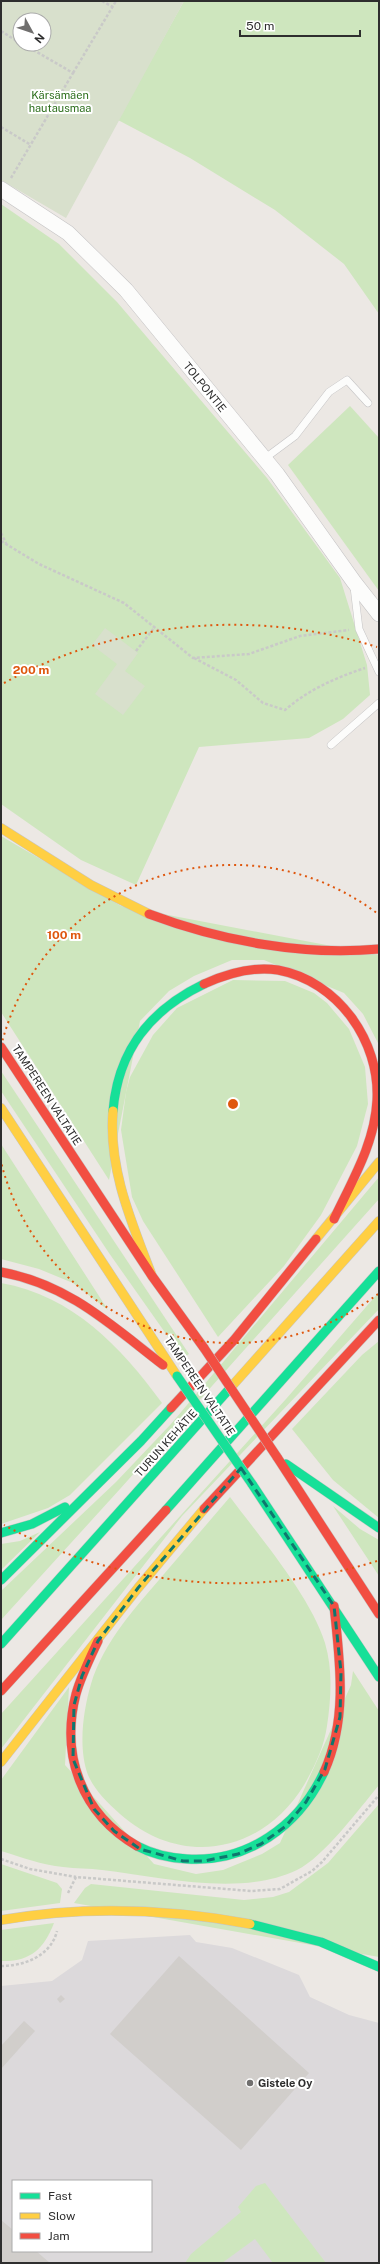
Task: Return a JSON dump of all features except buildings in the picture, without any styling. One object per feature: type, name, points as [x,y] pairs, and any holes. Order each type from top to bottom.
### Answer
[{"type":"highway","points":[[1,828],[43,856],[93,886],[147,913],[197,930],[256,943],[318,949],[379,949]]},
{"type":"highway","points":[[152,1276],[121,1192],[115,1166],[112,1128],[115,1092],[124,1061],[139,1035],[169,1005],[209,979],[220,975],[239,970],[259,969],[287,973],[306,979],[328,993],[344,1008],[355,1021],[369,1044],[377,1079],[377,1102],[374,1123],[362,1160],[334,1219]]},
{"type":"highway","name":"TAMPEREEN VALTATIE","points":[[1,1047],[152,1276],[204,1348],[277,1457],[379,1614]]},
{"type":"highway","name":"TAMPEREEN VALTATIE","points":[[1,1108],[177,1376],[334,1606],[379,1677]]},
{"type":"highway","points":[[1,1580],[141,1441],[234,1340],[379,1162]]},
{"type":"highway","name":"TURUN KEHÄTIE","points":[[1,1644],[379,1222]]},
{"type":"highway","points":[[1,1691],[140,1539],[379,1271]]},
{"type":"highway","points":[[1,1272],[29,1277],[62,1292],[97,1315],[177,1376]]},
{"type":"highway","points":[[1,1762],[98,1641],[138,1588],[201,1512],[379,1320]]},
{"type":"highway","points":[[366,1334],[379,1327]]},
{"type":"highway","points":[[277,1457],[379,1528]]},
{"type":"highway","points":[[1,1533],[32,1524],[82,1498]]},
{"type":"highway","points":[[98,1641],[80,1682],[72,1718],[73,1759],[89,1801],[110,1827],[140,1849],[160,1856],[183,1860],[214,1860],[238,1854],[250,1849],[286,1826],[306,1802],[325,1769],[338,1726],[342,1695],[334,1606]]},
{"type":"highway","points":[[1,1920],[64,1913],[109,1911],[221,1917],[308,1937],[347,1951],[379,1967]]},
{"type":"street","name":"TOLPONTIE","points":[[2,190],[68,233],[126,290],[264,459],[379,614]]},
{"type":"lane","points":[[264,459],[295,436],[329,392],[347,380],[368,403]]},
{"type":"lane","points":[[354,582],[360,628],[374,665],[379,672]]},
{"type":"lane","points":[[331,745],[379,703]]},
{"type":"path","points":[[102,1],[113,8]]},
{"type":"path","points":[[2,190],[31,145],[116,1]]},
{"type":"path","points":[[1,31],[12,37]]},
{"type":"path","points":[[37,52],[73,73]]},
{"type":"path","points":[[1,127],[31,145]]},
{"type":"path","points":[[1,533],[6,543]]},
{"type":"path","points":[[1,541],[39,564],[124,603],[193,658],[236,680],[263,703],[285,710],[301,697],[338,677],[374,665]]},
{"type":"path","points":[[136,652],[154,628]]},
{"type":"path","points":[[193,658],[249,654],[300,636],[360,628]]},
{"type":"path","points":[[1,1859],[30,1869],[76,1877]]},
{"type":"path","points":[[1,1966],[25,1963],[41,1955],[50,1946],[56,1936],[58,1925]]},
{"type":"highlighted area","points":[[241,1468],[334,1606],[341,1672],[340,1717],[325,1769],[306,1802],[286,1826],[261,1844],[238,1854],[204,1861],[183,1861],[140,1849],[114,1831],[94,1809],[73,1759],[74,1705],[82,1676],[98,1641],[138,1588]]},
{"type":"shaded area","points":[[190,1935],[196,1942],[232,1948],[299,1975],[310,1997],[349,2015],[379,2023],[379,2263],[1,2263],[1,1986],[52,1981],[82,1960],[88,1941]]},
{"type":"green space","name":"Kärsämäen hautausmaa","points":[[1,1],[184,1],[66,218],[1,180]]},
{"type":"green space","points":[[184,1],[379,1],[379,314],[344,264],[275,210],[190,158],[118,120]]},
{"type":"green space","points":[[1,204],[59,244],[117,302],[267,478],[340,578],[367,665],[370,695],[343,719],[309,738],[199,747],[136,885],[81,860],[1,804]]},
{"type":"green space","points":[[350,406],[379,438],[379,591],[288,465]]},
{"type":"green space","points":[[105,628],[138,653],[125,671],[145,686],[123,715],[95,694],[117,664],[92,645]]},
{"type":"green space","points":[[1,836],[121,906],[379,955],[379,1045],[363,1014],[344,993],[264,960],[232,960],[194,976],[169,991],[140,1021],[109,1180],[1,1012]]},
{"type":"green space","points":[[233,980],[285,981],[314,993],[327,1003],[349,1029],[365,1067],[368,1104],[357,1146],[321,1215],[284,1266],[218,1337],[143,1221],[132,1197],[121,1130],[126,1092],[130,1077],[153,1035],[177,1008]]},
{"type":"green space","points":[[1,1071],[189,1354],[183,1358],[109,1253],[1,1091]]},
{"type":"green space","points":[[1,1144],[108,1310],[73,1283],[39,1269],[1,1259]]},
{"type":"green space","points":[[379,1177],[379,1199],[1,1620],[1,1591],[116,1482],[171,1424]]},
{"type":"green space","points":[[1,1283],[27,1290],[51,1299],[93,1326],[112,1343],[162,1403],[70,1495],[48,1508],[1,1524]]},
{"type":"green space","points":[[379,1292],[379,1309],[182,1516],[1,1749],[1,1714],[286,1399]]},
{"type":"green space","points":[[379,1341],[379,1518],[333,1480],[292,1429],[362,1355]]},
{"type":"green space","points":[[230,1497],[284,1568],[297,1587],[318,1625],[328,1653],[330,1705],[326,1734],[312,1771],[304,1785],[287,1808],[266,1826],[243,1839],[219,1846],[194,1847],[169,1842],[144,1831],[120,1814],[102,1796],[91,1781],[85,1764],[82,1741],[84,1718],[91,1684],[104,1653],[112,1639],[143,1599]]},
{"type":"green space","points":[[333,1506],[360,1529],[379,1540],[379,1576]]},
{"type":"green space","points":[[40,1532],[1,1570],[1,1544],[20,1541]]},
{"type":"green space","points":[[353,1671],[379,1711],[379,1785],[330,1844],[307,1864],[297,1870],[275,1878],[251,1882],[226,1884],[201,1883],[97,1869],[55,1866],[1,1851],[1,1780],[69,1687],[65,1765],[154,1864],[196,1874],[223,1870],[262,1854],[280,1843],[351,1685]]},
{"type":"green space","points":[[379,1804],[379,1957],[74,1903],[85,1888],[91,1884],[244,1900],[273,1897],[289,1892],[328,1863]]},
{"type":"green space","points":[[1,1864],[57,1883],[62,1889],[60,1903],[1,1911]]},
{"type":"green space","points":[[54,1923],[46,1940],[35,1952],[20,1959],[1,1961],[1,1930]]},
{"type":"green space","points":[[265,2183],[326,2263],[273,2263],[255,2239],[222,2263],[185,2263],[191,2254],[241,2212],[238,2207],[256,2186]]},
{"type":"traffic: fast","points":[[113,1111],[116,1089],[122,1069],[140,1034],[168,1006],[185,994],[204,984]]},
{"type":"traffic: fast","points":[[166,1510],[379,1271]]},
{"type":"traffic: fast","points":[[177,1376],[252,1484]]},
{"type":"traffic: fast","points":[[1,1644],[232,1386]]},
{"type":"traffic: fast","points":[[1,1580],[141,1441],[171,1408]]},
{"type":"traffic: fast","points":[[286,1464],[379,1528]]},
{"type":"traffic: fast","points":[[252,1484],[379,1677]]},
{"type":"traffic: fast","points":[[1,1533],[32,1524],[65,1507]]},
{"type":"traffic: fast","points":[[137,1846],[174,1858],[209,1859],[230,1855],[269,1837],[285,1824],[300,1809],[324,1772]]},
{"type":"traffic: fast","points":[[250,1924],[321,1942],[379,1967]]},
{"type":"traffic: slow","points":[[1,828],[91,885],[149,914]]},
{"type":"traffic: slow","points":[[1,1108],[177,1376]]},
{"type":"traffic: slow","points":[[113,1111],[112,1133],[118,1175],[130,1216],[152,1276]]},
{"type":"traffic: slow","points":[[316,1239],[379,1162]]},
{"type":"traffic: slow","points":[[232,1386],[379,1221]]},
{"type":"traffic: slow","points":[[1,1762],[138,1588],[204,1509]]},
{"type":"traffic: slow","points":[[1,1920],[63,1913],[126,1911],[188,1915],[250,1924]]},
{"type":"traffic: jam","points":[[149,914],[176,924],[205,932],[262,944],[321,950],[350,951],[379,949]]},
{"type":"traffic: jam","points":[[204,984],[230,974],[259,969],[278,970],[300,976],[319,987],[336,1000],[351,1017],[363,1036],[371,1056],[376,1078],[377,1100],[375,1116],[372,1131],[362,1161],[334,1219]]},
{"type":"traffic: jam","points":[[1,1047],[152,1276],[204,1348]]},
{"type":"traffic: jam","points":[[171,1408],[234,1340],[316,1239]]},
{"type":"traffic: jam","points":[[1,1272],[25,1278],[68,1296],[107,1321],[163,1365]]},
{"type":"traffic: jam","points":[[204,1509],[379,1320]]},
{"type":"traffic: jam","points":[[204,1348],[277,1457]]},
{"type":"traffic: jam","points":[[277,1457],[379,1614]]},
{"type":"traffic: jam","points":[[1,1691],[166,1510]]},
{"type":"traffic: jam","points":[[324,1772],[332,1752],[337,1732],[339,1711],[340,1669],[334,1606]]},
{"type":"traffic: jam","points":[[98,1641],[83,1674],[76,1694],[72,1717],[71,1739],[74,1761],[80,1781],[89,1800],[102,1817],[118,1833],[137,1846]]},
{"type":"place","name":"Gistele Oy","points":[[250,2083]]}]
